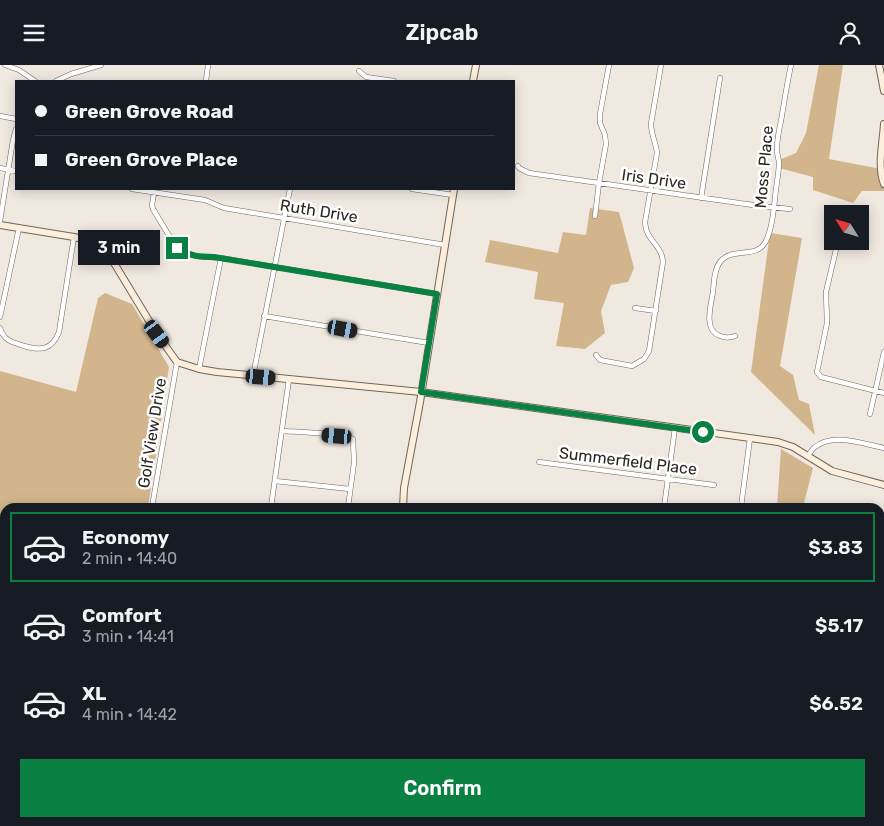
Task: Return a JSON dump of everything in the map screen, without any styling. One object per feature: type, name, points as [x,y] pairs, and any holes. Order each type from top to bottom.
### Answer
[{"type":"street","points":[[5,65],[19,70],[34,80]]},
{"type":"street","points":[[59,80],[88,67],[101,65]]},
{"type":"street","points":[[206,80],[208,65]]},
{"type":"street","points":[[473,80],[476,65]]},
{"type":"street","points":[[595,216],[606,144],[605,135],[600,123],[600,114],[609,65]]},
{"type":"street","points":[[596,355],[600,361],[632,366],[640,362],[649,351],[663,259],[659,249],[648,236],[645,229],[657,151],[651,124],[661,65]]},
{"type":"street","name":"Moss Place","points":[[735,336],[724,338],[717,335],[712,331],[709,324],[716,272],[725,257],[741,252],[753,253],[766,242],[774,207],[779,165],[776,147],[790,65]]},
{"type":"street","points":[[879,65],[884,91]]},
{"type":"street","points":[[359,71],[366,77],[387,80]]},
{"type":"street","points":[[701,198],[720,78]]},
{"type":"street","points":[[0,116],[15,119]]},
{"type":"street","points":[[884,124],[881,175],[884,184]]},
{"type":"street","points":[[0,221],[15,133]]},
{"type":"street","name":"Iris Drive","points":[[518,166],[529,173],[790,209]]},
{"type":"street","points":[[0,168],[15,171]]},
{"type":"street","name":"Ruth Drive","points":[[138,190],[205,201],[224,208],[445,245]]},
{"type":"street","points":[[252,375],[290,190]]},
{"type":"street","points":[[402,503],[453,192],[426,190]]},
{"type":"street","points":[[154,193],[153,209],[172,241],[177,248],[194,256],[437,294]]},
{"type":"street","points":[[0,225],[74,237],[96,243],[105,251],[120,272],[157,334],[177,362],[199,369],[421,392],[783,443],[832,471],[884,485]]},
{"type":"street","points":[[0,317],[20,228]]},
{"type":"street","points":[[0,328],[8,341],[35,349],[48,347],[53,343],[59,332],[74,237]]},
{"type":"street","points":[[836,250],[826,292],[827,323],[817,370],[818,374],[826,379],[884,393]]},
{"type":"street","points":[[199,369],[221,259]]},
{"type":"street","points":[[635,308],[656,311]]},
{"type":"street","points":[[264,316],[429,343]]},
{"type":"street","points":[[870,414],[884,352]]},
{"type":"street","name":"Golf View Drive","points":[[153,503],[177,362]]},
{"type":"street","points":[[272,503],[289,379]]},
{"type":"street","points":[[665,503],[675,428]]},
{"type":"street","points":[[282,431],[350,437],[353,439],[354,463],[348,503]]},
{"type":"street","points":[[742,503],[750,438]]},
{"type":"street","points":[[808,456],[821,443],[836,439],[884,449]]},
{"type":"street","name":"Summerfield Place","points":[[539,462],[714,485]]},
{"type":"street","points":[[275,481],[350,489]]},
{"type":"shaded area","points":[[819,65],[843,65],[829,159],[881,169],[884,176],[884,191],[862,191],[853,203],[813,190],[813,177],[779,168],[779,160],[796,153],[806,133]]},
{"type":"shaded area","points":[[590,208],[619,212],[634,268],[628,282],[611,285],[601,311],[605,333],[585,349],[556,346],[564,303],[534,299],[538,272],[485,262],[490,240],[558,253],[563,232],[586,235]]},
{"type":"shaded area","points":[[770,233],[802,238],[780,366],[793,375],[799,400],[809,404],[815,435],[751,372]]},
{"type":"shaded area","points":[[105,293],[132,304],[169,367],[149,503],[0,503],[0,371],[76,392],[98,298]]},
{"type":"shaded area","points":[[781,449],[813,468],[804,503],[777,503]]},
{"type":"route","points":[[177,248],[198,257],[214,257],[437,294],[421,392],[703,432]]}]
